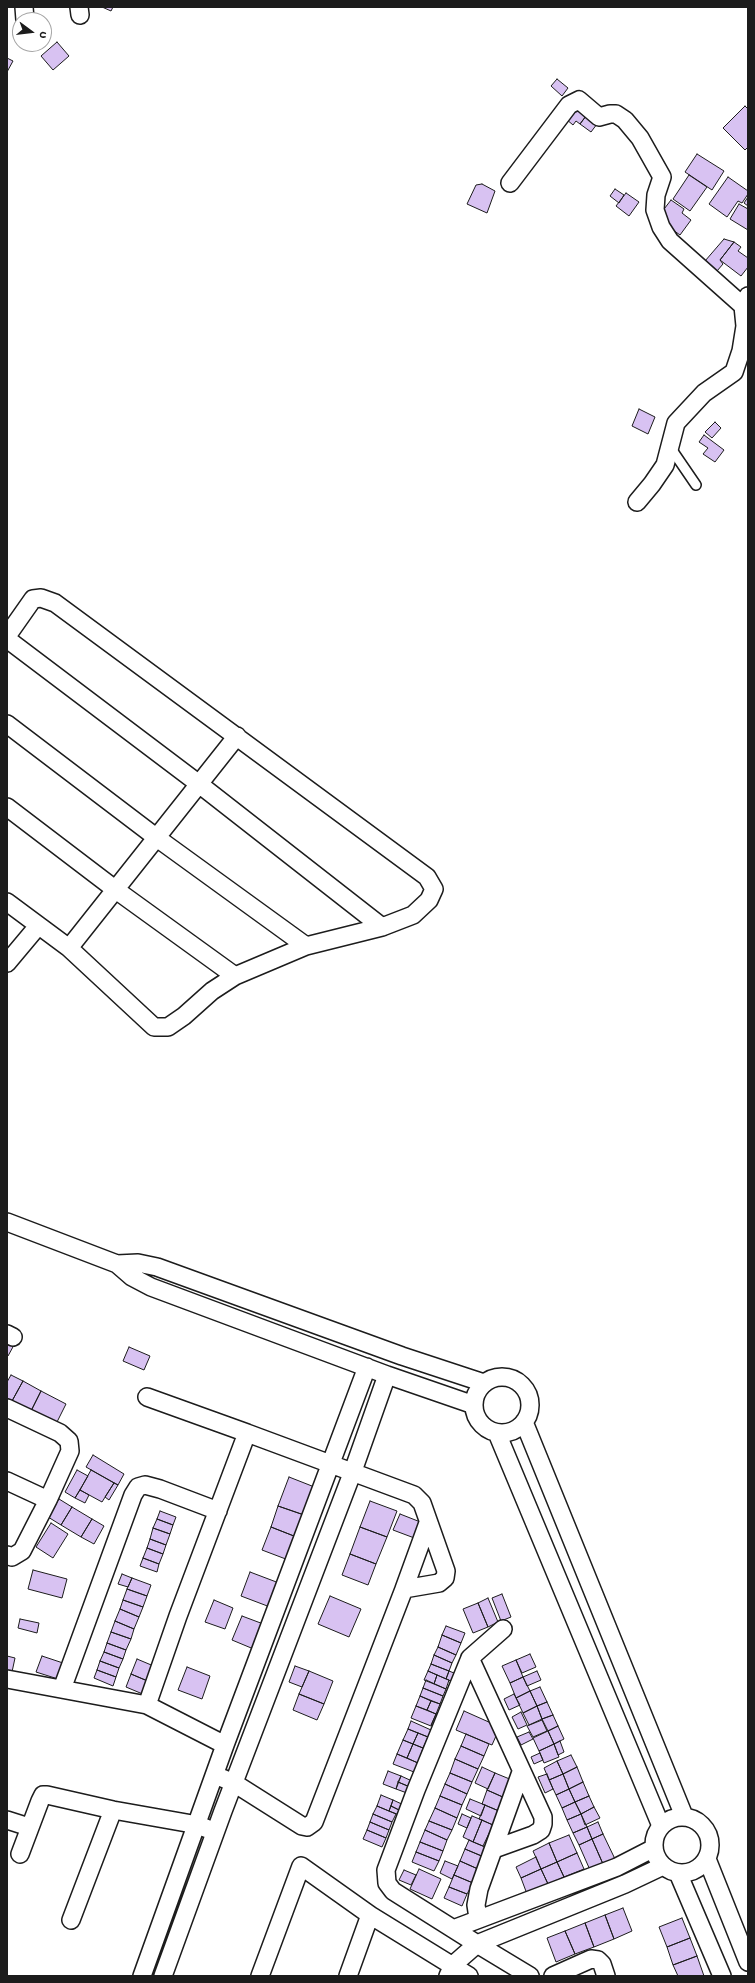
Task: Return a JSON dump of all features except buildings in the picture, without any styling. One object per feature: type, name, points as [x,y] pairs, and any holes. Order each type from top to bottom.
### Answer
[{"type":"street","points":[[510,183],[569,105],[579,100],[599,117],[616,114],[625,120],[640,138],[662,177],[656,195],[654,210],[661,227],[670,241],[745,301],[746,326],[741,351],[734,372],[704,393],[676,423],[665,465],[637,502]]},
{"type":"street","points":[[7,636],[33,599],[41,598],[55,603],[428,877],[434,889],[429,900],[413,915],[382,927],[306,946],[235,976],[212,991],[184,1016],[168,1027],[154,1027],[69,948],[7,902]]},
{"type":"street","points":[[7,640],[199,784],[382,927]]},
{"type":"street","points":[[7,724],[157,838],[306,946]]},
{"type":"street","points":[[69,948],[237,736]]},
{"type":"street","points":[[7,807],[116,890],[235,976]]},
{"type":"street","points":[[7,963],[38,926]]},
{"type":"street","points":[[7,1222],[117,1264],[132,1277],[151,1287],[387,1375],[474,1405]]},
{"type":"street","points":[[117,1264],[138,1263],[158,1266],[402,1356],[484,1383]]},
{"type":"street","points":[[142,1976],[198,1825],[225,1745],[368,1367]]},
{"type":"street","points":[[162,1976],[234,1783],[354,1471],[387,1375]]},
{"type":"street","points":[[499,1377],[508,1378],[520,1384],[525,1389],[530,1403],[529,1411],[524,1422],[512,1431],[497,1433],[489,1430],[478,1420],[474,1405],[479,1389],[484,1383],[499,1377]]},
{"type":"street","points":[[147,1397],[354,1471],[414,1495],[422,1503],[446,1571],[445,1578],[439,1583],[404,1589]]},
{"type":"street","points":[[7,1408],[60,1433],[69,1441],[70,1451],[48,1500],[22,1551],[12,1557],[7,1555]]},
{"type":"street","points":[[524,1422],[684,1816]]},
{"type":"street","points":[[147,1705],[178,1616],[247,1432]]},
{"type":"street","points":[[497,1433],[661,1826]]},
{"type":"street","points":[[7,1480],[48,1500]]},
{"type":"street","points":[[62,1689],[133,1495],[138,1487],[145,1485],[160,1489],[218,1511]]},
{"type":"street","points":[[215,1775],[234,1783],[302,1826],[307,1827],[314,1822],[428,1523]]},
{"type":"street","points":[[503,1629],[470,1658],[416,1790],[386,1870],[387,1882],[393,1891],[476,1944],[530,1976]]},
{"type":"street","points":[[470,1658],[521,1772],[543,1817],[544,1824],[541,1830],[533,1835],[494,1849]]},
{"type":"street","points":[[7,1679],[147,1705],[225,1745]]},
{"type":"street","points":[[478,1918],[476,1904],[479,1889],[521,1772]]},
{"type":"street","points":[[20,1854],[42,1796],[52,1795],[113,1810],[198,1825],[216,1831]]},
{"type":"street","points":[[71,1920],[113,1810]]},
{"type":"street","points":[[684,1816],[695,1819],[704,1826],[710,1837],[710,1848],[707,1859],[695,1870],[678,1873],[663,1866],[656,1855],[654,1848],[656,1833],[661,1826],[671,1819],[684,1816]]},
{"type":"street","points":[[7,1820],[29,1827]]},
{"type":"street","points":[[453,1929],[478,1918],[508,1909],[617,1867],[654,1848]]},
{"type":"street","points":[[707,1859],[748,1962]]},
{"type":"street","points":[[260,1976],[301,1866],[450,1970],[469,1976]]},
{"type":"street","points":[[450,1970],[476,1944],[625,1884],[663,1866]]},
{"type":"street","points":[[617,1867],[625,1884]]},
{"type":"street","points":[[678,1873],[722,1976]]},
{"type":"street","points":[[508,1909],[516,1928]]},
{"type":"street","points":[[348,1976],[370,1915]]},
{"type":"street","points":[[553,1976],[591,1959],[598,1960],[602,1964],[606,1976]]},
{"type":"lane","points":[[670,447],[696,485]]}]
